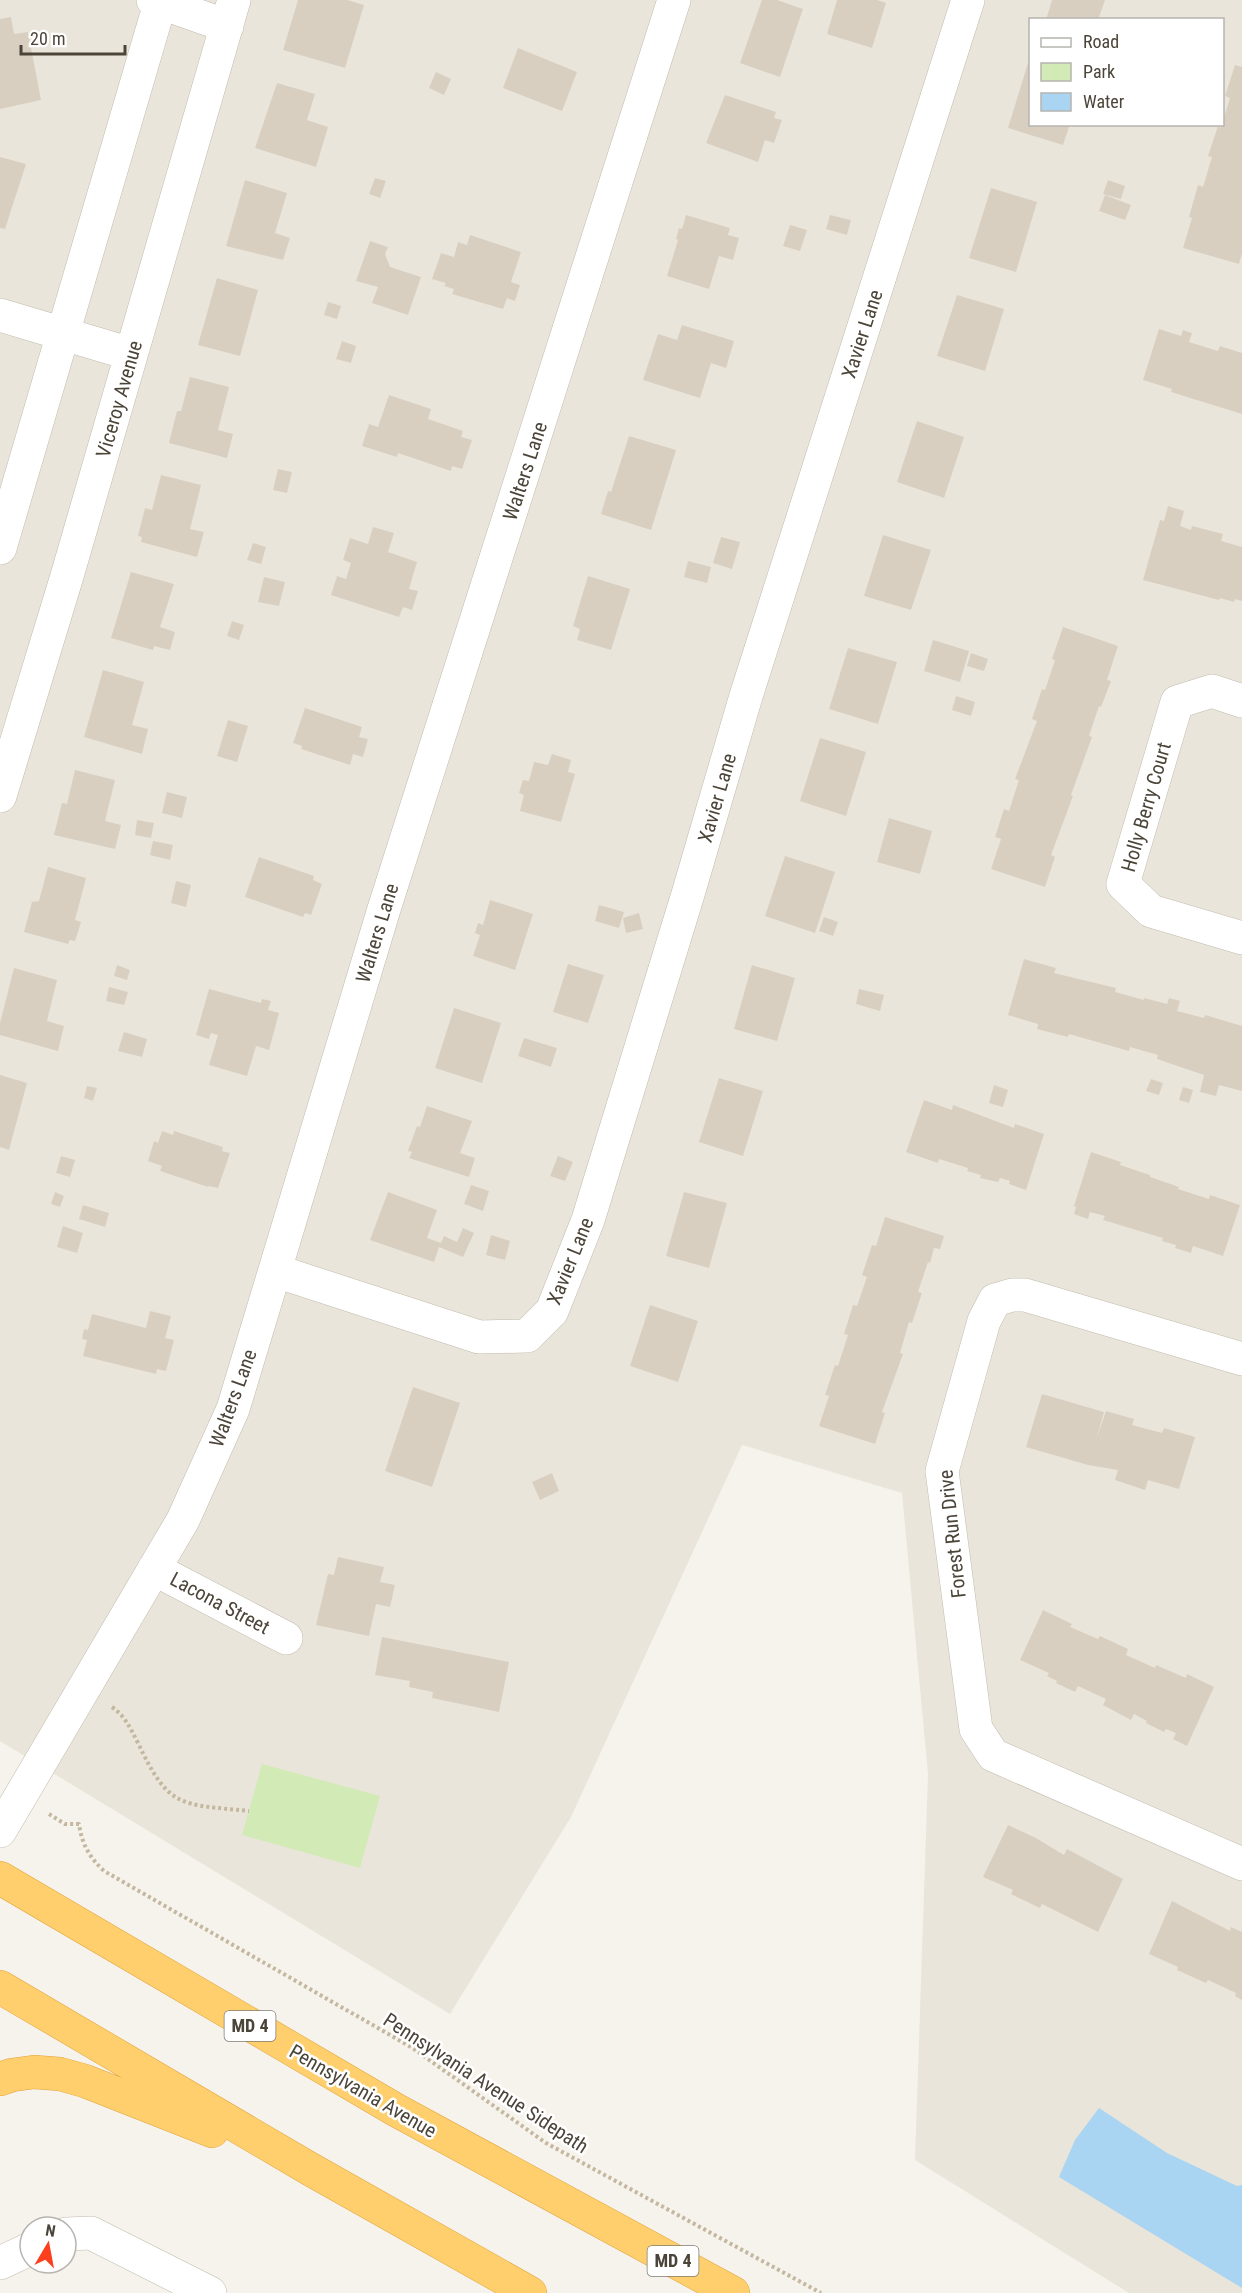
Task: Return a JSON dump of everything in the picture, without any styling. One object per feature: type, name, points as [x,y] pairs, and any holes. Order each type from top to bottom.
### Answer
[{"type":"highway","name":"Pennsylvania Avenue","points":[[0,1878],[386,2104],[733,2293]]},
{"type":"highway","points":[[0,1987],[310,2169],[530,2293]]},
{"type":"highway","points":[[0,2079],[34,2072],[60,2074],[85,2081],[310,2169]]},
{"type":"street","name":"Walters Lane","points":[[0,1832],[183,1520],[233,1409],[384,909],[675,0]]},
{"type":"street","name":"Xavier Lane","points":[[276,1271],[479,1337],[527,1336],[552,1311],[588,1220],[746,696],[968,0]]},
{"type":"street","points":[[0,548],[158,1],[230,13]]},
{"type":"street","name":"Viceroy Avenue","points":[[0,796],[5,762],[70,565],[230,13]]},
{"type":"street","points":[[0,315],[131,354]]},
{"type":"street","name":"Holly Berry Court","points":[[1242,700],[1212,691],[1177,702],[1123,884],[1151,911],[1242,938]]},
{"type":"street","name":"Forest Run Drive","points":[[1242,1359],[1025,1295],[1012,1295],[995,1300],[980,1332],[942,1471],[976,1729],[993,1755],[1242,1864]]},
{"type":"street","name":"Lacona Street","points":[[154,1569],[286,1638]]},
{"type":"street","points":[[78,2234],[90,2233],[178,2285],[210,2293]]},
{"type":"street","points":[[0,2263],[18,2255]]},
{"type":"path","points":[[85,1687],[124,1716],[153,1775],[166,1792],[181,1801],[194,1805],[249,1811]]},
{"type":"path","name":"Pennsylvania Avenue Sidepath","points":[[65,1824],[79,1824],[85,1849],[104,1871],[411,2047],[546,2143],[821,2293]]},
{"type":"shaded area","points":[[0,0],[1242,0],[1242,2293],[1129,2293],[915,2160],[928,1774],[902,1493],[742,1445],[571,1817],[450,2014],[0,1741]]},
{"type":"green space","points":[[262,1764],[380,1796],[360,1868],[242,1835]]},
{"type":"water","points":[[1099,2108],[1167,2153],[1237,2186],[1242,2185],[1242,2288],[1059,2177],[1075,2140]]},
{"type":"building","points":[[298,0],[347,0],[364,5],[345,68],[283,50]]},
{"type":"building","points":[[762,0],[777,0],[803,9],[780,77],[740,63]]},
{"type":"building","points":[[837,0],[877,0],[886,3],[872,48],[827,34]]},
{"type":"building","points":[[1052,0],[1105,0],[1099,18],[1047,18]]},
{"type":"building","points":[[11,17],[14,34],[28,32],[41,100],[0,109],[0,19]]},
{"type":"building","points":[[518,48],[577,72],[562,111],[503,88]]},
{"type":"building","points":[[1028,63],[1029,126],[1069,126],[1063,145],[1008,128]]},
{"type":"building","points":[[1235,65],[1242,67],[1242,253],[1239,264],[1183,248],[1192,218],[1189,217],[1198,185],[1203,187],[1212,157],[1208,156],[1218,126],[1221,128],[1224,126],[1230,98],[1225,96]]},
{"type":"building","points":[[436,72],[451,79],[444,95],[429,88]]},
{"type":"building","points":[[277,83],[315,94],[307,120],[328,127],[316,167],[255,148]]},
{"type":"building","points":[[725,95],[776,112],[774,118],[782,120],[774,143],[765,140],[758,162],[706,143]]},
{"type":"building","points":[[0,157],[26,164],[5,229],[0,228]]},
{"type":"building","points":[[375,178],[386,181],[380,198],[369,194]]},
{"type":"building","points":[[245,180],[287,193],[275,233],[290,238],[283,260],[226,246]]},
{"type":"building","points":[[1108,180],[1125,186],[1121,199],[1103,194]]},
{"type":"building","points":[[991,188],[1037,202],[1016,272],[969,258]]},
{"type":"building","points":[[1105,195],[1131,205],[1125,220],[1099,211]]},
{"type":"building","points":[[686,215],[730,228],[728,235],[739,238],[733,260],[719,256],[709,289],[667,276],[678,240],[676,239],[679,228],[682,229]]},
{"type":"building","points":[[830,215],[851,220],[847,235],[826,229]]},
{"type":"building","points":[[790,225],[807,230],[800,251],[783,246]]},
{"type":"building","points":[[470,235],[521,252],[511,282],[520,285],[515,301],[507,298],[503,309],[452,294],[454,289],[444,286],[446,283],[432,279],[441,253],[454,257],[458,242],[467,245]]},
{"type":"building","points":[[370,241],[388,247],[385,254],[390,267],[421,277],[408,315],[372,303],[378,287],[356,281]]},
{"type":"building","points":[[217,278],[258,290],[240,356],[198,345]]},
{"type":"building","points":[[957,295],[1004,309],[985,371],[937,356]]},
{"type":"building","points":[[328,302],[341,306],[337,319],[324,315]]},
{"type":"building","points":[[682,325],[734,341],[726,368],[711,363],[700,398],[643,380],[658,334],[677,340]]},
{"type":"building","points":[[1159,329],[1181,336],[1183,330],[1192,333],[1189,342],[1218,351],[1220,346],[1242,353],[1242,414],[1171,392],[1172,389],[1143,380]]},
{"type":"building","points":[[342,341],[356,346],[351,363],[336,359]]},
{"type":"building","points":[[190,377],[229,387],[218,430],[233,434],[227,458],[169,443],[177,411],[181,411]]},
{"type":"building","points":[[389,395],[431,409],[428,419],[463,431],[461,437],[472,440],[462,469],[452,466],[451,471],[398,453],[397,457],[362,446],[369,424],[378,427]]},
{"type":"building","points":[[917,421],[964,437],[944,498],[897,482]]},
{"type":"building","points":[[629,436],[676,450],[651,530],[601,514],[608,491],[611,492]]},
{"type":"building","points":[[278,469],[292,472],[287,493],[273,490]]},
{"type":"building","points":[[161,475],[201,485],[190,529],[204,532],[197,557],[141,542],[142,537],[138,536],[145,508],[152,510]]},
{"type":"building","points":[[1168,506],[1184,511],[1180,526],[1191,530],[1192,526],[1223,534],[1221,541],[1242,547],[1242,601],[1235,599],[1234,602],[1220,598],[1219,600],[1143,580],[1160,520],[1164,521]]},
{"type":"building","points":[[373,527],[394,533],[388,552],[417,562],[409,589],[418,591],[412,610],[403,607],[399,617],[331,595],[337,576],[346,579],[351,563],[343,560],[350,538],[368,544]]},
{"type":"building","points":[[883,535],[931,550],[911,610],[864,596]]},
{"type":"building","points":[[721,537],[740,542],[732,569],[713,563]]},
{"type":"building","points":[[253,543],[266,547],[261,564],[247,560]]},
{"type":"building","points":[[688,561],[711,567],[707,583],[684,577]]},
{"type":"building","points":[[131,572],[174,584],[160,627],[175,632],[170,650],[154,646],[153,650],[111,638]]},
{"type":"building","points":[[588,576],[630,589],[611,650],[577,640],[580,629],[573,626]]},
{"type":"building","points":[[264,577],[285,582],[279,606],[258,602]]},
{"type":"building","points":[[232,621],[244,625],[239,640],[227,636]]},
{"type":"building","points":[[1063,627],[1118,646],[1107,680],[1111,681],[1101,707],[1099,706],[1089,736],[1092,737],[1071,795],[1073,796],[1051,855],[1055,857],[1045,887],[991,869],[1001,839],[995,837],[1004,809],[1009,811],[1019,780],[1015,779],[1037,721],[1032,719],[1042,689],[1045,690]]},
{"type":"building","points":[[933,640],[969,651],[960,682],[924,671]]},
{"type":"building","points":[[848,648],[897,662],[878,724],[829,709]]},
{"type":"building","points":[[971,653],[988,659],[984,671],[967,666]]},
{"type":"building","points":[[103,670],[144,682],[132,725],[148,729],[142,754],[84,737]]},
{"type":"building","points":[[956,696],[975,702],[971,716],[952,710]]},
{"type":"building","points":[[305,708],[362,727],[359,737],[368,739],[363,757],[353,754],[350,765],[301,749],[302,746],[293,743]]},
{"type":"building","points":[[228,720],[248,726],[237,762],[217,756]]},
{"type":"building","points":[[820,738],[866,752],[846,816],[800,801]]},
{"type":"building","points":[[552,754],[571,760],[568,772],[575,774],[561,822],[520,811],[524,795],[519,793],[523,780],[529,781],[534,762],[548,765]]},
{"type":"building","points":[[75,770],[115,780],[105,821],[121,825],[115,849],[54,835],[62,803],[67,804]]},
{"type":"building","points":[[167,792],[187,797],[182,818],[162,813]]},
{"type":"building","points":[[889,818],[932,831],[920,874],[877,862]]},
{"type":"building","points":[[137,820],[154,823],[151,838],[135,835]]},
{"type":"building","points":[[153,841],[173,845],[170,860],[150,855]]},
{"type":"building","points":[[785,856],[835,872],[815,933],[765,916]]},
{"type":"building","points":[[259,857],[314,876],[313,880],[322,884],[311,915],[305,913],[303,917],[245,897]]},
{"type":"building","points":[[48,867],[86,878],[75,920],[81,922],[75,941],[70,940],[68,944],[24,932],[32,902],[39,901]]},
{"type":"building","points":[[176,881],[191,885],[186,907],[171,903]]},
{"type":"building","points":[[490,900],[533,914],[515,970],[473,956],[480,935],[475,933],[478,923],[483,925]]},
{"type":"building","points":[[599,905],[624,912],[619,928],[595,921]]},
{"type":"building","points":[[639,913],[643,929],[626,933],[623,918]]},
{"type":"building","points":[[824,917],[838,922],[833,936],[819,931]]},
{"type":"building","points":[[1024,959],[1056,968],[1054,973],[1116,988],[1115,992],[1144,1000],[1144,998],[1167,1004],[1169,998],[1180,1001],[1177,1011],[1204,1018],[1205,1015],[1242,1026],[1242,1091],[1219,1085],[1216,1096],[1200,1092],[1204,1075],[1157,1059],[1158,1055],[1130,1047],[1129,1051],[1069,1034],[1068,1037],[1037,1029],[1038,1024],[1008,1015]]},
{"type":"building","points":[[568,964],[604,975],[588,1023],[553,1012]]},
{"type":"building","points":[[117,965],[130,970],[127,980],[114,976]]},
{"type":"building","points":[[752,965],[795,978],[777,1041],[734,1029]]},
{"type":"building","points":[[14,968],[57,980],[47,1021],[64,1026],[58,1051],[0,1035],[0,1023]]},
{"type":"building","points":[[109,987],[128,992],[124,1005],[106,1001]]},
{"type":"building","points":[[209,989],[261,1003],[262,999],[271,1001],[268,1010],[279,1013],[269,1050],[256,1046],[247,1076],[209,1065],[218,1035],[211,1033],[209,1039],[196,1035]]},
{"type":"building","points":[[859,989],[884,995],[880,1011],[856,1004]]},
{"type":"building","points":[[454,1008],[501,1023],[482,1083],[435,1068]]},
{"type":"building","points":[[124,1032],[147,1039],[142,1057],[118,1051]]},
{"type":"building","points":[[524,1038],[557,1048],[551,1067],[518,1056]]},
{"type":"building","points":[[0,1075],[27,1083],[9,1150],[0,1147]]},
{"type":"building","points":[[719,1078],[763,1091],[743,1156],[699,1142]]},
{"type":"building","points":[[1151,1079],[1163,1083],[1159,1095],[1146,1091]]},
{"type":"building","points":[[994,1085],[1008,1090],[1003,1107],[989,1103]]},
{"type":"building","points":[[87,1086],[97,1088],[93,1101],[84,1098]]},
{"type":"building","points":[[1183,1087],[1193,1090],[1189,1103],[1179,1100]]},
{"type":"building","points":[[924,1100],[952,1110],[953,1105],[1014,1128],[1015,1124],[1044,1134],[1026,1190],[1009,1184],[1010,1181],[1000,1178],[998,1182],[980,1178],[981,1175],[967,1171],[968,1168],[939,1159],[938,1163],[906,1152]]},
{"type":"building","points":[[427,1106],[472,1121],[460,1153],[475,1158],[469,1177],[409,1158],[412,1152],[408,1151]]},
{"type":"building","points":[[162,1131],[173,1135],[174,1131],[223,1147],[222,1151],[230,1153],[218,1188],[208,1187],[160,1171],[162,1166],[148,1161],[154,1141],[158,1143]]},
{"type":"building","points":[[1091,1152],[1121,1162],[1120,1165],[1179,1187],[1178,1189],[1209,1199],[1210,1195],[1240,1205],[1223,1256],[1193,1246],[1191,1253],[1175,1248],[1176,1245],[1162,1241],[1163,1238],[1103,1220],[1105,1216],[1090,1212],[1088,1219],[1074,1214],[1076,1207],[1074,1206]]},
{"type":"building","points":[[61,1156],[75,1160],[70,1177],[56,1173]]},
{"type":"building","points":[[558,1156],[573,1162],[565,1181],[550,1176]]},
{"type":"building","points":[[471,1185],[489,1191],[483,1211],[464,1204]]},
{"type":"building","points":[[55,1192],[64,1196],[60,1207],[51,1204]]},
{"type":"building","points":[[388,1192],[437,1210],[427,1238],[441,1243],[444,1236],[457,1242],[463,1228],[474,1233],[463,1257],[439,1247],[434,1262],[370,1240]]},
{"type":"building","points":[[684,1192],[727,1203],[709,1268],[666,1256]]},
{"type":"building","points":[[83,1205],[109,1213],[105,1227],[79,1219]]},
{"type":"building","points":[[885,1217],[944,1236],[940,1249],[934,1248],[918,1292],[922,1293],[912,1323],[909,1322],[900,1353],[903,1354],[882,1412],[885,1413],[875,1444],[819,1426],[829,1396],[825,1395],[848,1335],[844,1334],[853,1305],[857,1306],[867,1277],[862,1275],[872,1245],[876,1246]]},
{"type":"building","points":[[63,1226],[83,1233],[77,1253],[57,1247]]},
{"type":"building","points":[[491,1235],[510,1241],[505,1260],[486,1255]]},
{"type":"building","points":[[650,1305],[698,1321],[678,1382],[630,1366]]},
{"type":"building","points":[[150,1311],[171,1316],[165,1338],[174,1340],[166,1371],[157,1369],[156,1374],[83,1356],[87,1340],[82,1339],[84,1329],[88,1330],[92,1314],[146,1328]]},
{"type":"building","points":[[413,1387],[460,1403],[432,1487],[385,1471]]},
{"type":"building","points":[[1042,1394],[1104,1412],[1096,1440],[1106,1411],[1134,1419],[1132,1425],[1162,1433],[1164,1428],[1195,1437],[1179,1489],[1148,1480],[1145,1490],[1115,1480],[1118,1470],[1088,1465],[1026,1447]]},
{"type":"building","points":[[552,1473],[559,1491],[540,1500],[532,1482]]},
{"type":"building","points":[[338,1557],[384,1567],[380,1582],[395,1585],[390,1607],[376,1604],[369,1636],[316,1625],[328,1574],[334,1575]]},
{"type":"building","points":[[1043,1610],[1072,1624],[1070,1627],[1098,1639],[1100,1636],[1128,1649],[1126,1655],[1186,1678],[1187,1674],[1214,1687],[1187,1746],[1173,1739],[1176,1733],[1166,1729],[1164,1732],[1134,1714],[1131,1720],[1103,1705],[1106,1699],[1078,1686],[1075,1692],[1056,1683],[1057,1681],[1047,1676],[1049,1673],[1020,1660]]},
{"type":"building","points":[[382,1637],[509,1662],[499,1712],[432,1698],[433,1692],[409,1687],[410,1681],[375,1675]]},
{"type":"building","points":[[1008,1825],[1064,1855],[1067,1849],[1123,1879],[1098,1932],[1042,1904],[1040,1908],[1011,1894],[1013,1890],[983,1877]]},
{"type":"building","points":[[1172,1901],[1230,1931],[1231,1927],[1242,1932],[1242,2000],[1235,1996],[1236,1993],[1208,1980],[1206,1983],[1177,1970],[1178,1967],[1149,1954]]}]
